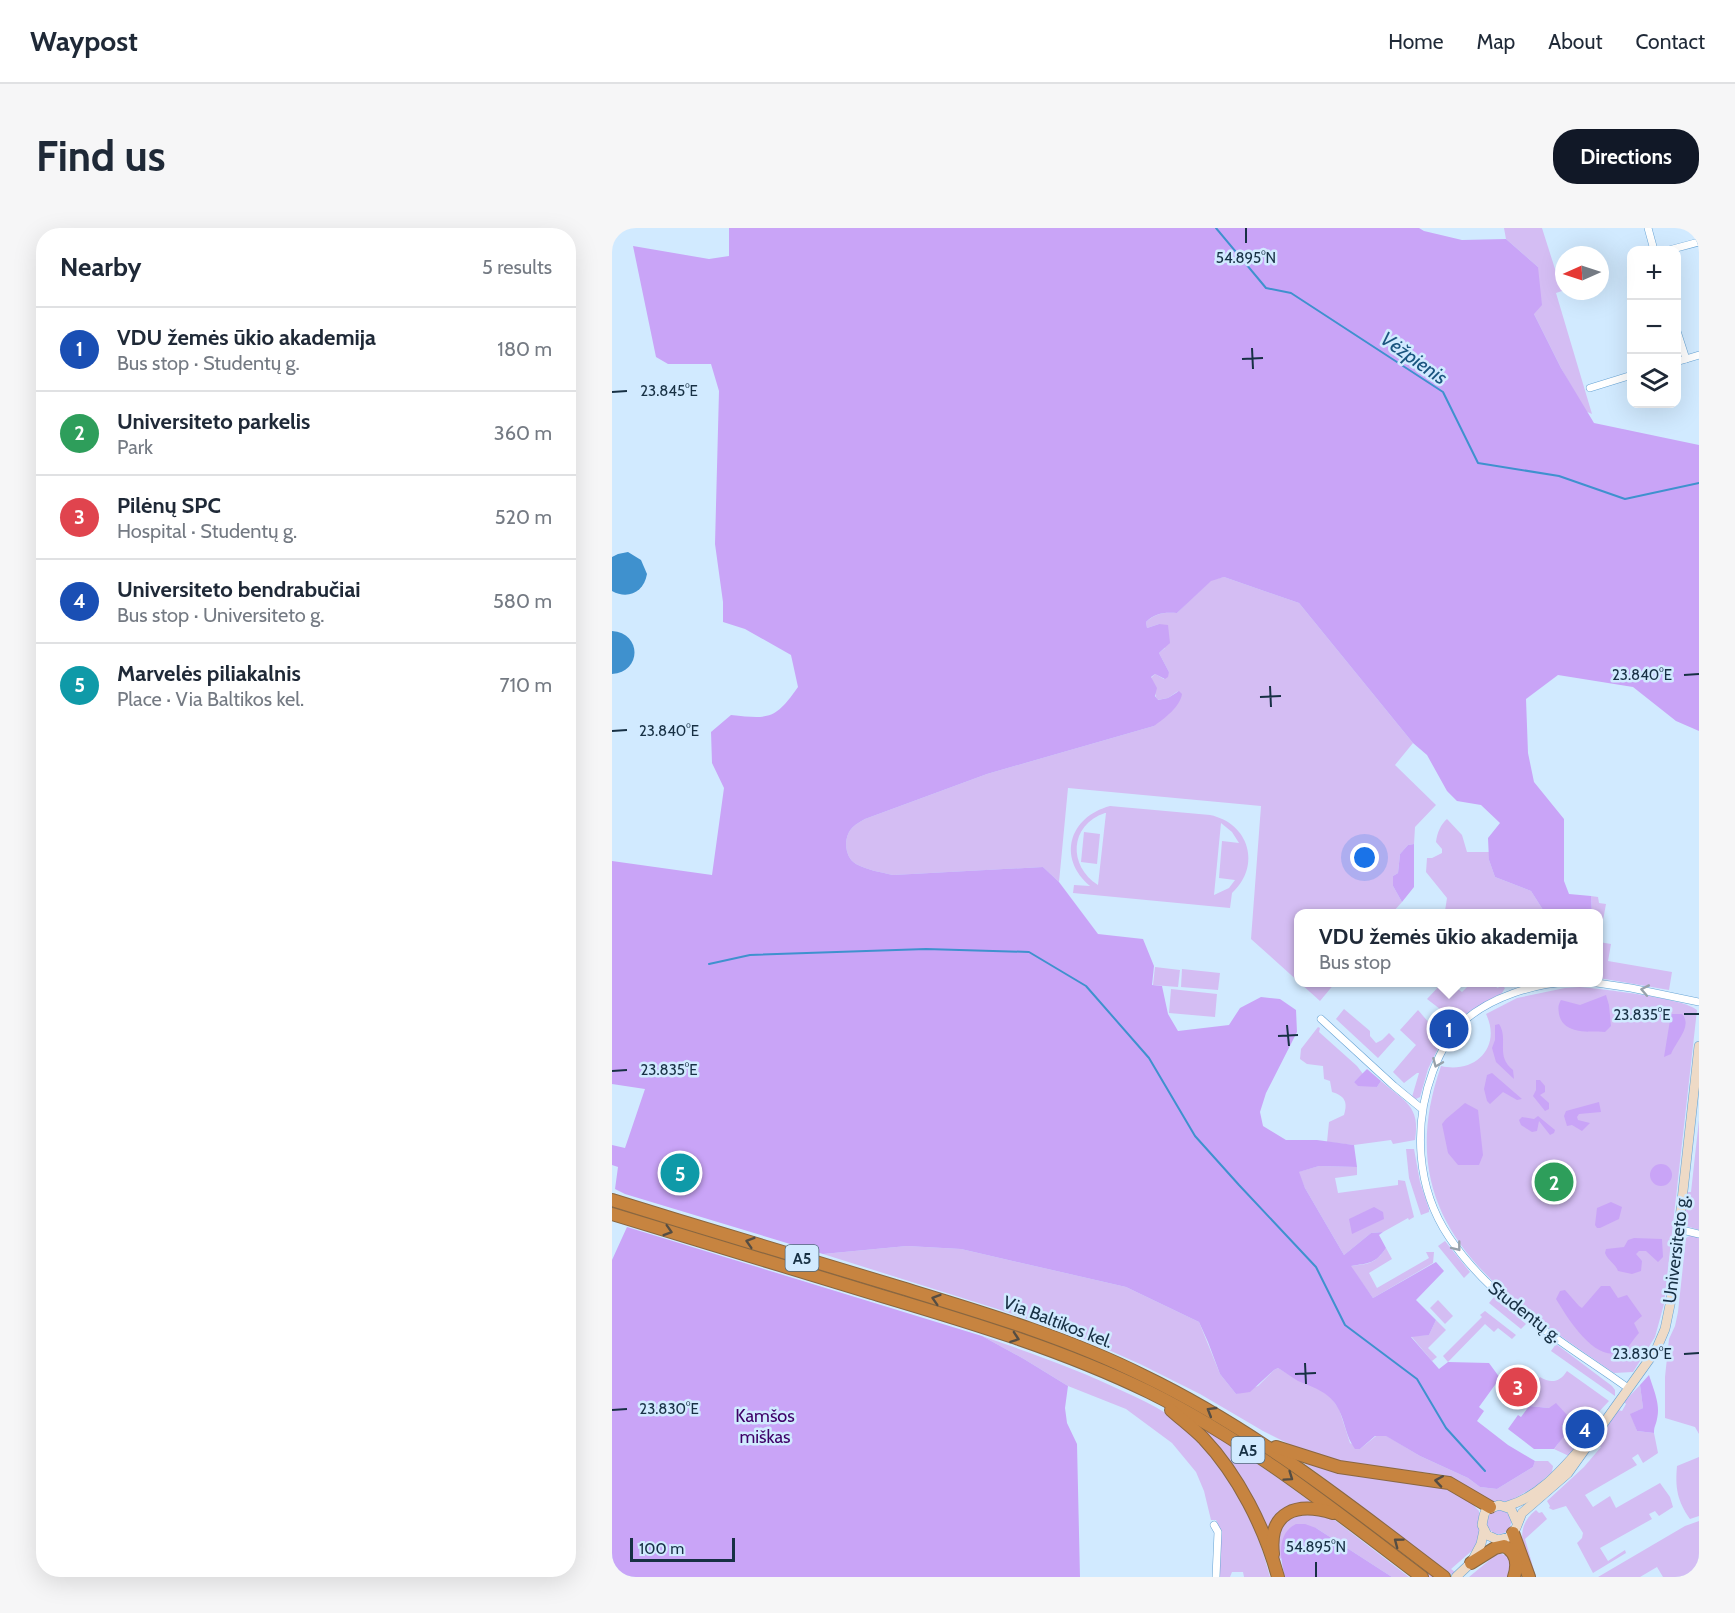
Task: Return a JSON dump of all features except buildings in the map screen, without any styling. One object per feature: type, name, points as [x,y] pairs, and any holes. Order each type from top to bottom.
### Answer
[{"type":"highway","name":"Via Baltikos kel.","points":[[612,1200],[992,1316],[1065,1341],[1145,1376],[1199,1404],[1261,1442],[1298,1467],[1444,1577]]},
{"type":"highway","name":"Via Baltikos kel.","points":[[612,1214],[1050,1349],[1149,1392],[1255,1454],[1422,1577]]},
{"type":"highway","points":[[1149,1392],[1203,1438],[1234,1477],[1245,1496],[1276,1571]]},
{"type":"highway","points":[[1261,1442],[1340,1467],[1449,1483],[1490,1507]]},
{"type":"highway","points":[[1276,1571],[1274,1535],[1279,1522],[1288,1513],[1298,1508],[1310,1507],[1342,1516]]},
{"type":"highway","points":[[1515,1528],[1529,1577]]},
{"type":"highway","points":[[1471,1563],[1500,1546],[1509,1548],[1516,1561],[1514,1577]]},
{"type":"main road","name":"Universiteto g.","points":[[1515,1528],[1522,1513],[1568,1473],[1656,1350],[1665,1329],[1671,1300],[1699,1046]]},
{"type":"main road","name":"Universiteto g.","points":[[1507,1506],[1520,1503],[1534,1494],[1569,1462],[1596,1432]]},
{"type":"main road","points":[[1499,1504],[1507,1506],[1515,1513],[1515,1528],[1504,1539],[1487,1535],[1482,1520],[1490,1507],[1499,1504]]},
{"type":"main road","points":[[1471,1563],[1481,1544],[1484,1530]]},
{"type":"main road","points":[[1456,1577],[1492,1542],[1498,1539]]},
{"type":"street","points":[[1648,228],[1653,246]]},
{"type":"street","points":[[1681,247],[1699,242]]},
{"type":"street","points":[[1681,342],[1686,359]]},
{"type":"street","points":[[1681,361],[1699,355]]},
{"type":"street","points":[[1590,388],[1627,377]]},
{"type":"street","points":[[1603,984],[1699,1002]]},
{"type":"street","name":"Studentų g.","points":[[1537,987],[1512,994],[1483,1007],[1464,1021],[1451,1036],[1428,1086],[1422,1109],[1420,1144],[1423,1172],[1432,1204],[1448,1237],[1486,1282],[1514,1307],[1628,1388]]},
{"type":"street","points":[[1321,1019],[1401,1093],[1422,1109]]},
{"type":"street","points":[[1678,1229],[1699,1234]]},
{"type":"street","points":[[1214,1525],[1218,1532],[1215,1577]]},
{"type":"shaded area","points":[[1504,228],[1542,228],[1555,269],[1555,300],[1558,300],[1592,414],[1585,411],[1534,314],[1538,267],[1506,239]]},
{"type":"shaded area","points":[[1224,577],[1299,603],[1413,743],[1395,765],[1436,805],[1415,827],[1414,844],[1408,845],[1400,854],[1398,873],[1393,876],[1393,886],[1402,902],[1396,909],[1294,909],[1294,978],[1251,939],[1261,806],[1068,788],[1059,882],[1043,867],[893,875],[865,868],[852,861],[847,852],[846,841],[853,827],[865,819],[987,774],[1154,726],[1178,691],[1168,698],[1157,700],[1151,678],[1155,674],[1164,679],[1169,672],[1159,653],[1165,648],[1159,624],[1147,628],[1146,622],[1160,614],[1177,613],[1211,580]]},
{"type":"shaded area","points":[[1110,806],[1210,815],[1234,827],[1242,836],[1249,859],[1247,871],[1232,893],[1230,908],[1073,893],[1074,885],[1090,886],[1073,863],[1072,840],[1085,819],[1096,811]],"holes":[[[1106,813],[1098,885],[1081,867],[1077,846],[1084,827],[1093,819]],[[1221,823],[1232,832],[1239,843],[1222,841],[1219,878],[1235,880],[1229,888],[1214,895]]]},
{"type":"shaded area","points":[[1447,819],[1462,835],[1467,852],[1489,852],[1489,860],[1495,877],[1531,891],[1542,909],[1445,909],[1447,898],[1426,872],[1427,858],[1442,853],[1442,849],[1436,842],[1443,823]]},
{"type":"shaded area","points":[[1084,832],[1100,834],[1097,864],[1081,862]]},
{"type":"shaded area","points":[[1591,896],[1598,897],[1599,903],[1606,904],[1603,920],[1603,909],[1592,909]]},
{"type":"shaded area","points":[[1603,943],[1611,944],[1608,961],[1672,972],[1669,990],[1603,979]]},
{"type":"shaded area","points":[[1155,967],[1180,970],[1178,987],[1153,985]]},
{"type":"shaded area","points":[[1182,969],[1220,973],[1218,990],[1181,987]]},
{"type":"shaded area","points":[[1304,987],[1332,987],[1320,1001]]},
{"type":"shaded area","points":[[1438,987],[1455,987],[1462,992],[1467,987],[1505,988],[1502,993],[1470,1011],[1458,1021],[1454,1018],[1454,1011],[1440,1009],[1427,999]]},
{"type":"shaded area","points":[[1580,987],[1660,998],[1697,1010],[1664,1304],[1655,1337],[1633,1372],[1614,1373],[1531,1314],[1495,1283],[1464,1249],[1442,1212],[1429,1169],[1428,1121],[1441,1066],[1465,1066],[1482,1055],[1488,1047],[1490,1037],[1490,1026],[1486,1014],[1517,998]]},
{"type":"shaded area","points":[[1171,989],[1217,994],[1215,1017],[1169,1013]]},
{"type":"shaded area","points":[[1344,1009],[1370,1031],[1370,1036],[1376,1043],[1389,1033],[1395,1039],[1378,1058],[1336,1019]]},
{"type":"shaded area","points":[[1418,1010],[1430,1024],[1432,1037],[1439,1033],[1444,1036],[1428,1069],[1420,1097],[1416,1099],[1412,1097],[1419,1073],[1404,1083],[1393,1072],[1416,1045],[1400,1030]]},
{"type":"shaded area","points":[[1318,1027],[1319,1032],[1363,1074],[1354,1082],[1377,1087],[1381,1081],[1409,1105],[1415,1119],[1415,1140],[1393,1144],[1391,1140],[1354,1145],[1327,1142],[1329,1122],[1344,1115],[1346,1106],[1340,1095],[1332,1092],[1330,1081],[1324,1079],[1323,1066],[1307,1064],[1300,1059],[1301,1049]]},
{"type":"shaded area","points":[[1699,1120],[1699,1230],[1686,1226],[1684,1223],[1688,1192],[1691,1192]]},
{"type":"shaded area","points":[[1406,1149],[1414,1149],[1420,1182],[1429,1209],[1429,1212],[1421,1215],[1409,1178]]},
{"type":"shaded area","points":[[1319,1166],[1357,1167],[1357,1175],[1335,1178],[1338,1193],[1398,1185],[1398,1180],[1405,1181],[1414,1217],[1383,1232],[1371,1233],[1344,1255],[1298,1172]]},
{"type":"shaded area","points":[[612,1205],[989,1321],[1119,1370],[1189,1405],[1263,1450],[1436,1577],[1429,1577],[1283,1468],[1084,1359],[612,1209]]},
{"type":"shaded area","points":[[1691,1235],[1699,1237],[1699,1434],[1695,1427],[1665,1418],[1665,1377],[1669,1339],[1678,1312],[1686,1238]]},
{"type":"shaded area","points":[[1445,1241],[1470,1272],[1464,1278],[1438,1246]]},
{"type":"shaded area","points":[[907,1246],[961,1249],[1126,1287],[1199,1322],[1220,1374],[1236,1394],[1258,1386],[1278,1368],[1329,1395],[1339,1409],[1350,1443],[1360,1449],[1376,1436],[1385,1435],[1420,1456],[1468,1478],[1480,1487],[1497,1489],[1533,1467],[1535,1461],[1548,1461],[1553,1466],[1552,1472],[1536,1486],[1510,1501],[1486,1501],[1459,1481],[1444,1475],[1339,1461],[1303,1451],[1263,1431],[1200,1394],[1084,1339],[1010,1313],[823,1254]]},
{"type":"shaded area","points":[[1386,1248],[1392,1259],[1369,1273],[1377,1288],[1429,1258],[1426,1252],[1434,1252],[1433,1263],[1373,1298],[1350,1266],[1371,1262]]},
{"type":"shaded area","points":[[1494,1297],[1526,1324],[1521,1329],[1489,1303]]},
{"type":"shaded area","points":[[1438,1300],[1453,1316],[1445,1324],[1430,1308]]},
{"type":"shaded area","points":[[1485,1311],[1516,1335],[1512,1339],[1498,1328],[1494,1332],[1485,1324],[1448,1362],[1443,1356],[1482,1317],[1480,1315]]},
{"type":"shaded area","points":[[1436,1320],[1446,1330],[1428,1348],[1437,1357],[1432,1361],[1411,1336],[1429,1335]]},
{"type":"shaded area","points":[[982,1336],[1055,1362],[1109,1385],[1156,1407],[1183,1425],[1212,1455],[1234,1487],[1251,1522],[1270,1577],[1244,1577],[1243,1572],[1232,1572],[1230,1577],[1218,1577],[1221,1548],[1219,1526],[1216,1520],[1211,1520],[1204,1491],[1196,1472],[1172,1443],[1126,1409],[1068,1386]]},
{"type":"shaded area","points":[[1556,1344],[1612,1386],[1615,1396],[1551,1351]]},
{"type":"shaded area","points":[[1567,1371],[1609,1401],[1593,1418],[1591,1417],[1579,1434],[1582,1437],[1573,1454],[1569,1456],[1554,1449],[1559,1442],[1566,1420],[1549,1408],[1529,1406],[1522,1401],[1540,1377],[1548,1381],[1555,1381]]},
{"type":"shaded area","points":[[1640,1385],[1643,1408],[1631,1414],[1637,1431],[1654,1433],[1658,1453],[1643,1463],[1638,1454],[1632,1458],[1637,1465],[1585,1495],[1593,1507],[1610,1496],[1616,1508],[1660,1483],[1670,1497],[1673,1507],[1659,1516],[1655,1511],[1649,1514],[1652,1519],[1600,1548],[1608,1561],[1625,1550],[1626,1553],[1593,1573],[1577,1543],[1583,1533],[1566,1506],[1553,1510],[1549,1508],[1547,1501],[1584,1467],[1601,1447],[1596,1444],[1618,1410],[1622,1411],[1626,1404],[1624,1402]]},
{"type":"shaded area","points":[[1195,1423],[1277,1478],[1409,1577],[1392,1577],[1316,1528],[1280,1559],[1284,1577],[1266,1533]]},
{"type":"shaded area","points":[[1699,1457],[1699,1516],[1690,1519],[1678,1494],[1677,1466]]},
{"type":"shaded area","points":[[1300,1460],[1430,1484],[1461,1492],[1479,1511],[1479,1540],[1475,1548],[1451,1569],[1461,1577],[1455,1577]]},
{"type":"shaded area","points":[[1499,1510],[1508,1513],[1511,1522],[1508,1531],[1499,1534],[1490,1531],[1487,1522],[1490,1513]]},
{"type":"shaded area","points":[[1536,1510],[1539,1513],[1542,1512],[1547,1519],[1525,1539],[1536,1577],[1532,1577],[1522,1533],[1524,1525]]},
{"type":"shaded area","points":[[1699,1521],[1699,1577],[1663,1577],[1657,1567],[1640,1577],[1598,1577],[1685,1526]]},
{"type":"shaded area","points":[[1498,1553],[1512,1557],[1511,1577],[1469,1577]]},
{"type":"green space","points":[[729,228],[1419,228],[1462,240],[1506,239],[1538,267],[1542,305],[1534,314],[1561,368],[1594,423],[1699,445],[1699,731],[1676,721],[1633,687],[1558,675],[1526,699],[1528,753],[1534,782],[1564,819],[1564,881],[1569,894],[1591,896],[1592,909],[1542,909],[1531,891],[1495,877],[1489,860],[1488,838],[1500,823],[1481,805],[1457,801],[1447,791],[1427,755],[1413,743],[1299,603],[1224,577],[1211,581],[1177,613],[1160,614],[1146,622],[1147,628],[1159,624],[1168,625],[1170,643],[1159,653],[1169,672],[1165,679],[1155,674],[1151,677],[1157,688],[1155,696],[1158,700],[1168,698],[1179,691],[1182,694],[1175,708],[1154,726],[987,774],[865,819],[853,827],[846,841],[849,857],[856,864],[893,875],[1043,867],[1059,882],[1098,934],[1143,939],[1154,966],[1152,985],[1162,986],[1168,1014],[1178,1031],[1229,1025],[1240,1008],[1261,997],[1280,999],[1296,1010],[1297,1032],[1266,1093],[1260,1112],[1263,1126],[1286,1140],[1317,1140],[1354,1145],[1357,1167],[1319,1166],[1299,1172],[1305,1188],[1344,1255],[1371,1233],[1383,1232],[1379,1235],[1386,1248],[1378,1257],[1367,1263],[1351,1266],[1373,1298],[1436,1262],[1444,1271],[1416,1300],[1436,1320],[1429,1335],[1411,1337],[1439,1369],[1448,1362],[1489,1363],[1500,1378],[1479,1407],[1484,1411],[1477,1421],[1508,1445],[1535,1461],[1533,1467],[1497,1489],[1480,1487],[1468,1478],[1420,1456],[1386,1436],[1375,1436],[1360,1449],[1355,1449],[1339,1410],[1327,1395],[1278,1368],[1250,1392],[1236,1394],[1220,1374],[1199,1322],[1126,1287],[961,1249],[907,1246],[823,1254],[615,1189],[618,1167],[612,1165],[612,1145],[625,1148],[645,1089],[612,1084],[612,861],[712,875],[724,788],[712,763],[711,732],[731,715],[763,717],[770,715],[783,706],[798,687],[791,655],[745,629],[723,622],[723,602],[715,544],[719,391],[711,364],[668,364],[656,357],[633,246],[709,259],[729,256]]},
{"type":"green space","points":[[1414,844],[1414,887],[1402,902],[1393,886],[1393,876],[1398,873],[1400,854],[1408,845]]},
{"type":"green space","points":[[1606,995],[1611,1026],[1605,1032],[1571,1029],[1561,1021],[1558,1008],[1561,1000],[1580,1005]]},
{"type":"green space","points":[[1671,1014],[1682,1014],[1686,1023],[1671,1054],[1664,1057]]},
{"type":"green space","points":[[1499,1024],[1503,1036],[1503,1053],[1513,1070],[1514,1079],[1496,1062],[1492,1048],[1495,1040],[1495,1025]]},
{"type":"green space","points":[[1367,1069],[1381,1081],[1377,1087],[1358,1086],[1354,1082]]},
{"type":"green space","points":[[1492,1073],[1522,1099],[1517,1100],[1503,1092],[1490,1104],[1484,1089],[1487,1075]]},
{"type":"green space","points":[[1536,1080],[1540,1080],[1545,1086],[1545,1092],[1540,1095],[1549,1103],[1549,1109],[1545,1111],[1533,1096],[1536,1090]]},
{"type":"green space","points":[[1599,1102],[1601,1112],[1579,1114],[1577,1117],[1578,1120],[1590,1123],[1582,1131],[1572,1125],[1567,1126],[1564,1116],[1566,1111]]},
{"type":"green space","points":[[1465,1103],[1478,1110],[1483,1155],[1479,1165],[1458,1165],[1448,1153],[1442,1124]]},
{"type":"green space","points":[[1538,1116],[1555,1130],[1554,1133],[1550,1135],[1539,1121],[1537,1131],[1532,1132],[1521,1125],[1519,1120],[1522,1117],[1534,1119]]},
{"type":"green space","points":[[1661,1164],[1669,1167],[1672,1175],[1669,1183],[1661,1186],[1653,1183],[1650,1175],[1653,1167]]},
{"type":"green space","points":[[1611,1202],[1622,1207],[1619,1219],[1597,1228],[1595,1225],[1597,1208]]},
{"type":"green space","points":[[1374,1207],[1383,1212],[1384,1219],[1352,1234],[1349,1219]]},
{"type":"green space","name":"Kamšos miškas","points":[[627,1227],[982,1336],[1068,1386],[1065,1408],[1067,1423],[1077,1444],[1080,1577],[612,1577],[612,1260]]},
{"type":"green space","points":[[1634,1238],[1662,1239],[1663,1257],[1658,1262],[1646,1251],[1639,1251],[1636,1254],[1642,1261],[1641,1271],[1632,1274],[1618,1271],[1606,1256],[1606,1249],[1624,1247],[1628,1240]]},
{"type":"green space","points":[[1601,1286],[1610,1286],[1618,1298],[1627,1295],[1642,1316],[1634,1323],[1639,1333],[1625,1350],[1613,1354],[1603,1352],[1593,1346],[1567,1317],[1556,1299],[1560,1291],[1565,1290],[1582,1308]]},
{"type":"green space","points":[[1649,1375],[1658,1408],[1654,1433],[1637,1431],[1630,1414],[1643,1408],[1640,1385]]},
{"type":"green space","points":[[1556,1403],[1568,1416],[1562,1426],[1564,1436],[1554,1449],[1534,1449],[1508,1429],[1518,1415],[1521,1417],[1529,1406],[1549,1408]]},
{"type":"green space","points":[[1296,1524],[1316,1528],[1392,1577],[1285,1577],[1281,1555],[1282,1540],[1290,1528]]},
{"type":"water","points":[[628,552],[641,560],[647,574],[639,590],[624,595],[612,591],[612,557]]},
{"type":"water","points":[[612,631],[622,633],[629,638],[634,652],[629,667],[622,672],[612,674]]},
{"type":"waterway","name":"Vėžpienis","points":[[1216,228],[1266,288],[1291,293],[1443,392],[1478,463],[1559,476],[1625,499],[1699,483]]},
{"type":"waterway","points":[[709,964],[750,955],[926,949],[1029,952],[1086,986],[1149,1058],[1195,1136],[1316,1267],[1345,1325],[1417,1379],[1446,1428],[1485,1471]]},
{"type":"place","name":"VDU žemės ūkio akademija","points":[[1449,1029]]},
{"type":"place","name":"Marvelės piliakalnis","points":[[680,1173]]},
{"type":"place","name":"Universiteto parkelis","points":[[1554,1182]]},
{"type":"place","name":"Pilėnų SPC","points":[[1518,1387]]},
{"type":"place","name":"Universiteto bendrabučiai","points":[[1585,1429]]}]
